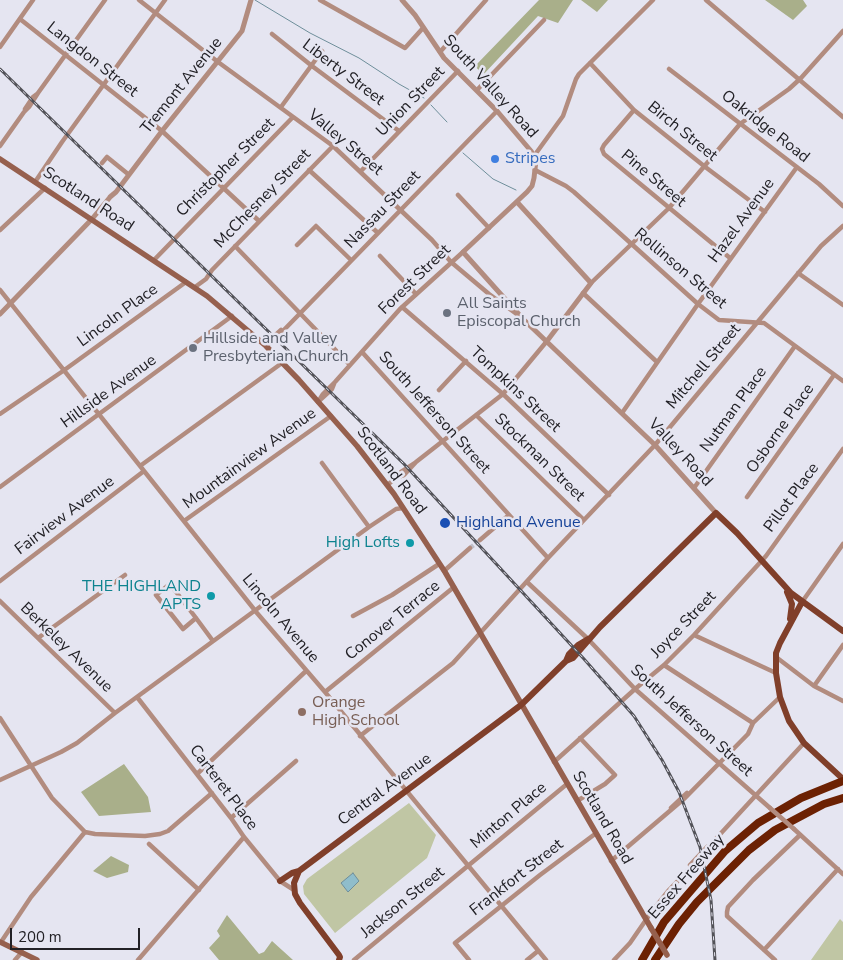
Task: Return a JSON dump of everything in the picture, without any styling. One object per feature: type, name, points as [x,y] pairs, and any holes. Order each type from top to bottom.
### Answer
[{"type":"highway","name":"Essex Freeway","points":[[642,960],[664,922],[725,851],[758,823],[801,798],[841,780]]},
{"type":"highway","name":"Essex Freeway","points":[[655,960],[673,932],[697,902],[749,850],[775,830],[824,804],[843,798]]},
{"type":"highway","points":[[636,960],[664,922]]},
{"type":"main road","name":"Scotland Road","points":[[0,159],[195,287],[266,346],[331,416],[388,485],[454,587],[668,958]]},
{"type":"main road","name":"Valley Road","points":[[716,513],[737,533],[786,589],[802,602],[777,648],[776,673],[780,697],[789,721],[804,743],[841,780]]},
{"type":"main road","name":"Central Avenue","points":[[280,881],[299,870],[407,792],[521,705],[566,661],[573,658],[588,639],[716,513]]},
{"type":"main road","name":"Valley Road","points":[[786,589],[792,604],[790,624]]},
{"type":"main road","points":[[802,602],[843,632]]},
{"type":"main road","points":[[299,870],[294,883],[294,890],[300,903],[340,959]]},
{"type":"main road","points":[[0,942],[37,960]]},
{"type":"street","points":[[0,47],[33,0]]},
{"type":"street","points":[[0,146],[35,100],[38,93],[105,0]]},
{"type":"street","name":"Valley Street","points":[[139,0],[218,62],[332,146],[361,171],[451,262],[489,294],[523,319]]},
{"type":"street","points":[[35,182],[71,135],[74,128],[165,0]]},
{"type":"street","points":[[320,0],[405,48],[424,28]]},
{"type":"street","name":"South Valley Road","points":[[402,0],[440,52],[497,111],[534,156],[535,170],[532,186],[517,202]]},
{"type":"street","points":[[440,52],[486,0]]},
{"type":"street","points":[[534,156],[563,116],[576,79],[653,0]]},
{"type":"street","points":[[706,0],[843,117]]},
{"type":"street","name":"Tremont Avenue","points":[[0,314],[116,192],[162,130],[242,31],[251,1]]},
{"type":"street","name":"Langdon Street","points":[[20,19],[162,130],[259,221]]},
{"type":"street","points":[[477,90],[544,20]]},
{"type":"street","points":[[388,485],[400,472],[416,462],[502,394],[547,341],[583,293],[669,208],[740,124],[799,80],[843,31]]},
{"type":"street","name":"Liberty Street","points":[[272,34],[399,131]]},
{"type":"street","points":[[280,107],[322,51]]},
{"type":"street","name":"Birch Street","points":[[590,63],[634,110],[765,212]]},
{"type":"street","name":"Oakridge Road","points":[[669,69],[797,167],[843,206]]},
{"type":"street","name":"Union Street","points":[[361,171],[458,71]]},
{"type":"street","name":"Pine Street","points":[[634,110],[604,145],[602,149],[604,154],[730,258]]},
{"type":"street","name":"Nassau Street","points":[[266,346],[279,335],[497,111]]},
{"type":"street","name":"Christopher Street","points":[[154,260],[294,117]]},
{"type":"street","name":"McChesney Street","points":[[195,287],[206,279],[212,270],[332,146]]},
{"type":"street","points":[[102,163],[107,157],[128,174]]},
{"type":"street","points":[[0,168],[6,163]]},
{"type":"street","name":"Hazel Avenue","points":[[622,413],[730,258],[797,167]]},
{"type":"street","points":[[309,170],[378,232]]},
{"type":"street","name":"Rollinson Street","points":[[535,170],[566,186],[698,304],[719,320],[764,323],[843,381]]},
{"type":"street","points":[[0,230],[45,188]]},
{"type":"street","points":[[458,194],[489,228]]},
{"type":"street","points":[[517,202],[592,283]]},
{"type":"street","name":"Forest Street","points":[[318,402],[332,389],[335,382],[402,306],[517,202]]},
{"type":"street","points":[[297,245],[316,226],[351,260]]},
{"type":"street","name":"Mitchell Street","points":[[360,736],[453,663],[548,558],[655,445],[821,246],[843,226]]},
{"type":"street","name":"South Jefferson Street","points":[[235,246],[350,365]]},
{"type":"street","name":"Valley Street","points":[[463,252],[523,319],[547,341]]},
{"type":"street","points":[[380,256],[416,294]]},
{"type":"street","points":[[798,273],[843,305]]},
{"type":"street","name":"Lincoln Place","points":[[0,414],[186,282]]},
{"type":"street","name":"Lincoln Avenue","points":[[0,290],[255,611],[325,692],[546,960]]},
{"type":"street","points":[[583,293],[657,362]]},
{"type":"street","name":"Tompkins Street","points":[[402,306],[466,361],[609,495]]},
{"type":"street","name":"Hillside Avenue","points":[[0,486],[232,316]]},
{"type":"street","name":"Valley Road","points":[[547,341],[655,445],[716,513]]},
{"type":"street","name":"Nutman Place","points":[[694,488],[795,346]]},
{"type":"street","name":"South Jefferson Street","points":[[362,352],[548,558]]},
{"type":"street","points":[[439,390],[466,361]]},
{"type":"street","points":[[140,466],[282,363]]},
{"type":"street","name":"Osborne Place","points":[[747,497],[834,375]]},
{"type":"street","name":"Stockman Street","points":[[476,415],[584,520]]},
{"type":"street","name":"Mountainview Avenue","points":[[184,522],[331,416]]},
{"type":"street","name":"Pillot Place","points":[[761,561],[843,449]]},
{"type":"street","points":[[322,463],[369,527]]},
{"type":"street","name":"Fairview Avenue","points":[[0,581],[144,471]]},
{"type":"street","points":[[0,780],[77,743],[115,713],[369,527],[396,509],[403,508]]},
{"type":"street","points":[[480,540],[509,514]]},
{"type":"street","points":[[802,602],[843,544]]},
{"type":"street","points":[[444,571],[470,548]]},
{"type":"street","name":"Joyce Street","points":[[554,762],[664,665],[761,561]]},
{"type":"street","points":[[353,616],[392,595],[439,564]]},
{"type":"street","points":[[38,638],[125,575]]},
{"type":"street","name":"South Jefferson Street","points":[[527,582],[588,639],[635,690],[843,874]]},
{"type":"street","points":[[196,618],[183,629],[156,594],[170,584],[196,618],[213,641]]},
{"type":"street","name":"Conover Terrace","points":[[325,692],[454,587]]},
{"type":"street","name":"Berkeley Avenue","points":[[0,601],[115,713]]},
{"type":"street","points":[[694,635],[776,673]]},
{"type":"street","points":[[814,686],[843,645]]},
{"type":"street","points":[[776,657],[814,686],[843,701]]},
{"type":"street","points":[[664,665],[754,723]]},
{"type":"street","points":[[197,774],[306,671]]},
{"type":"street","name":"Carteret Place","points":[[137,697],[244,837],[280,881],[294,890]]},
{"type":"street","points":[[611,862],[719,763],[748,734],[754,723],[780,697]]},
{"type":"street","points":[[0,718],[52,798],[85,832],[145,836],[160,834],[168,831],[212,794]]},
{"type":"street","points":[[577,801],[605,784],[615,775],[580,738]]},
{"type":"street","points":[[614,960],[630,943],[660,900],[804,743]]},
{"type":"street","points":[[231,818],[296,761]]},
{"type":"street","name":"Minton Place","points":[[468,866],[567,784]]},
{"type":"street","points":[[0,942],[31,897],[85,832]]},
{"type":"street","name":"Frankfort Street","points":[[469,960],[455,943],[595,834]]},
{"type":"street","points":[[775,960],[727,916],[728,907],[800,834]]},
{"type":"street","points":[[138,960],[244,837]]},
{"type":"street","points":[[149,844],[199,890]]},
{"type":"street","name":"Jackson Street","points":[[354,960],[468,866]]},
{"type":"street","points":[[764,950],[838,870]]},
{"type":"street","points":[[527,960],[538,951]]},
{"type":"street","points":[[15,960],[22,952]]},
{"type":"green space","points":[[539,0],[573,0],[558,23],[538,16],[483,75],[475,66]]},
{"type":"green space","points":[[581,0],[608,0],[597,12]]},
{"type":"green space","points":[[765,0],[803,0],[807,6],[793,20]]},
{"type":"green space","points":[[124,764],[148,797],[151,812],[99,816],[81,792]]},
{"type":"green space","points":[[409,803],[436,835],[427,858],[335,933],[304,894],[303,886],[307,879]]},
{"type":"green space","points":[[111,856],[129,865],[128,872],[107,878],[93,871]]},
{"type":"green space","points":[[227,915],[259,954],[264,952],[272,941],[293,960],[219,960],[209,948],[220,936],[217,931]]},
{"type":"green space","points":[[840,919],[843,922],[843,960],[811,960]]},
{"type":"water","points":[[353,873],[359,881],[348,892],[341,883]]},
{"type":"waterway","points":[[255,0],[310,33],[359,58],[424,98]]},
{"type":"waterway","points":[[431,105],[447,122]]},
{"type":"waterway","points":[[463,153],[493,179],[516,190]]},
{"type":"tunnel","points":[[470,548],[480,540]]},
{"type":"railway","points":[[0,69],[404,464],[634,716],[662,760],[679,792],[700,847],[711,900],[715,960]]},
{"type":"place","name":"Stripes","points":[[495,159]]},
{"type":"place","name":"All Saints Episcopal Church","points":[[447,313]]},
{"type":"place","name":"Hillside and Valley Presbyterian Church","points":[[193,348]]},
{"type":"place","name":"Highland Avenue","points":[[445,523]]},
{"type":"place","name":"High Lofts","points":[[410,543]]},
{"type":"place","name":"THE HIGHLAND APTS","points":[[211,596]]},
{"type":"place","name":"Orange High School","points":[[302,712]]}]
